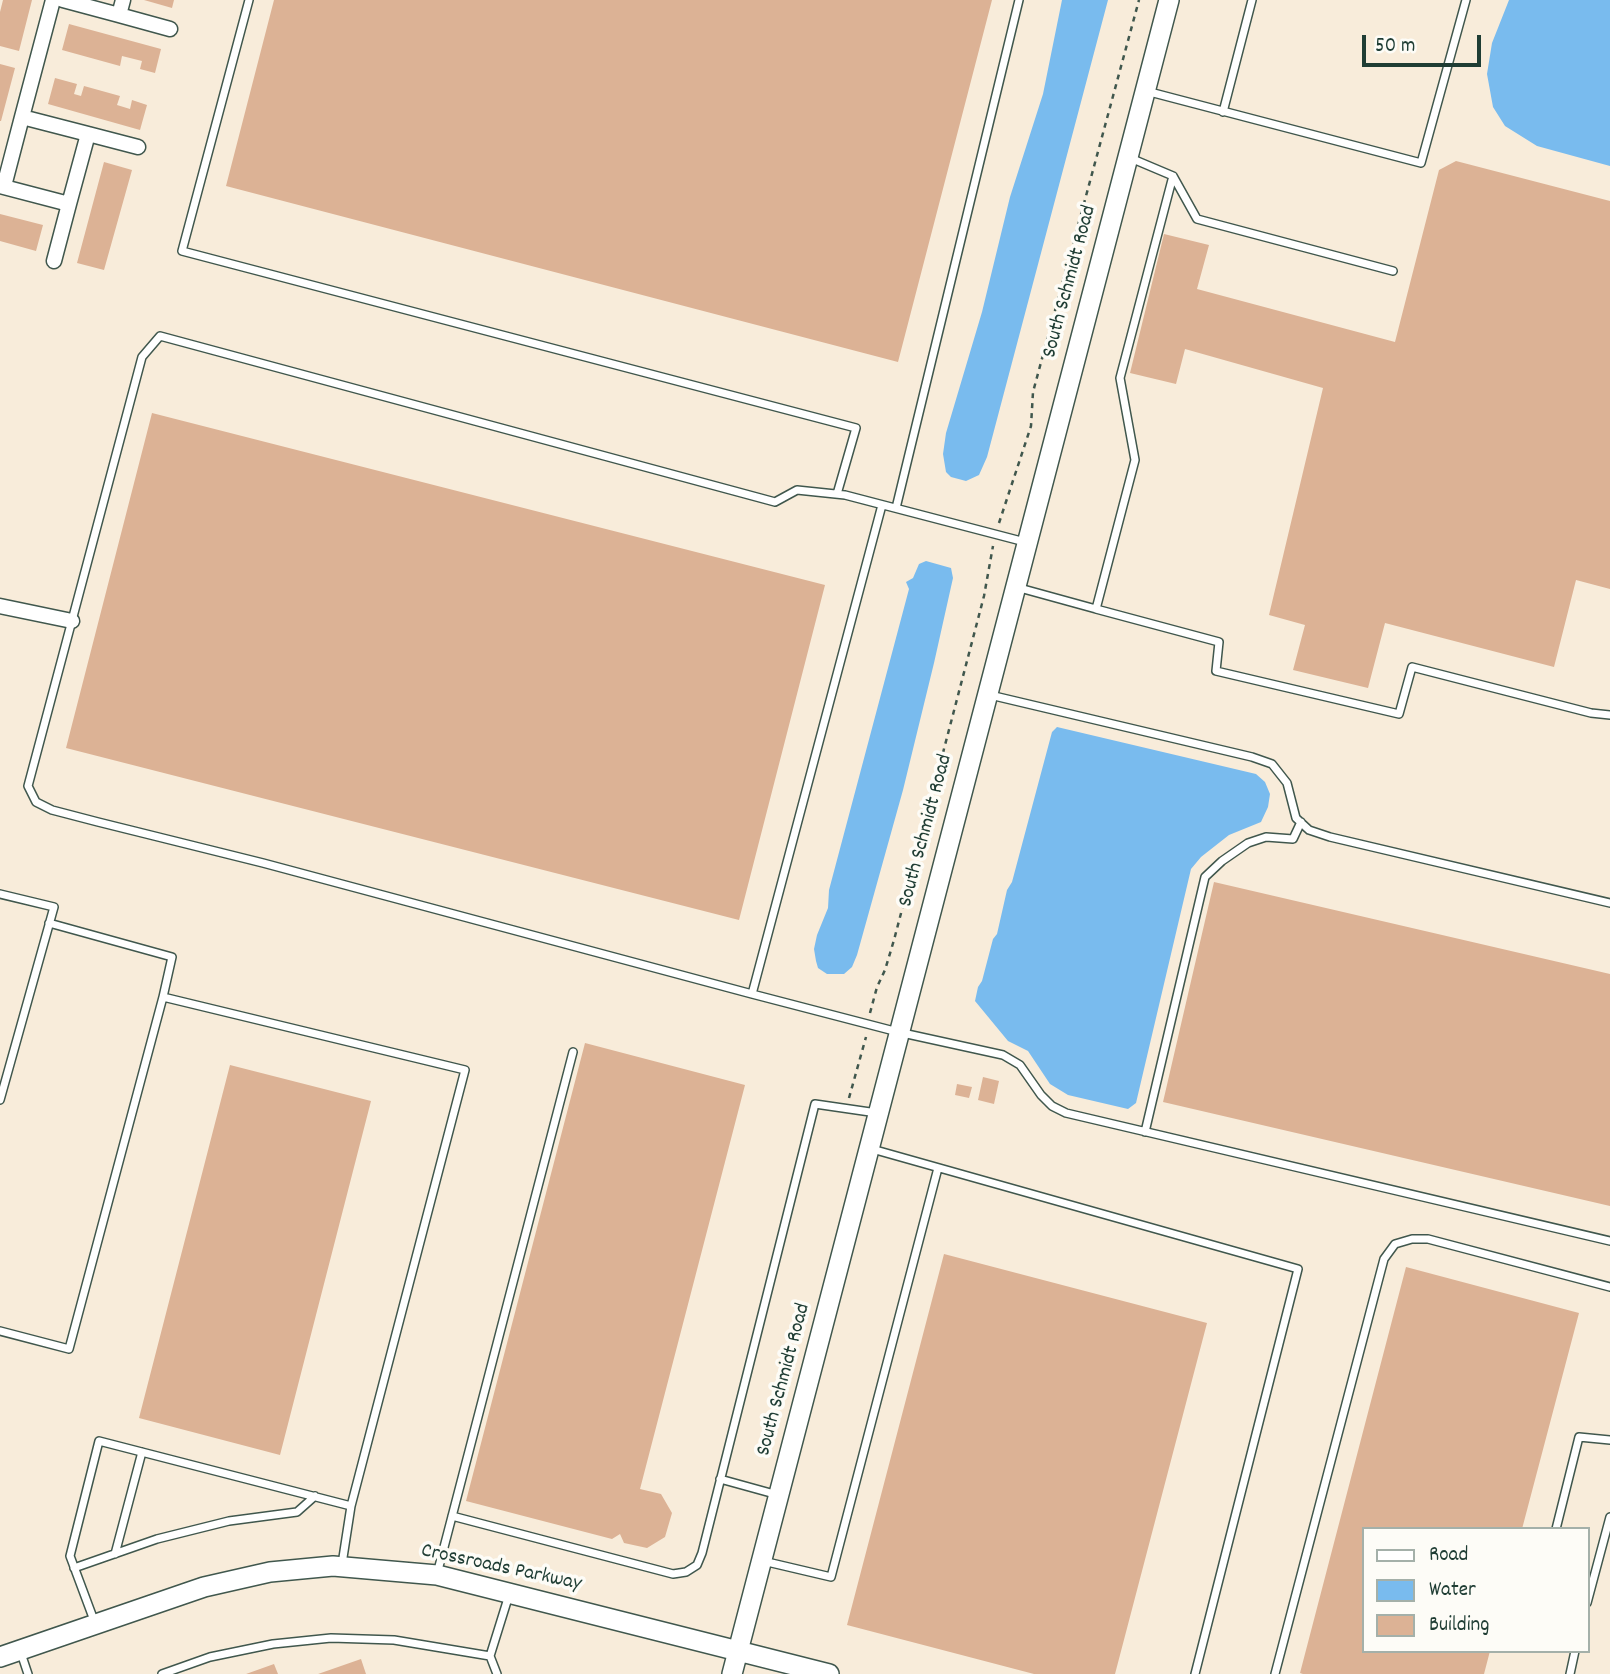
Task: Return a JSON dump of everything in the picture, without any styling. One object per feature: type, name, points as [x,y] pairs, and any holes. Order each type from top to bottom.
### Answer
[{"type":"street","points":[[54,0],[2,186],[69,204]]},
{"type":"street","points":[[63,0],[170,29]]},
{"type":"street","points":[[119,15],[123,0]]},
{"type":"street","name":"South Schmidt Road","points":[[732,1674],[1169,0]]},
{"type":"street","points":[[22,117],[138,147]]},
{"type":"street","points":[[54,261],[88,134]]},
{"type":"street","points":[[0,606],[72,621]]},
{"type":"street","name":"Crossroads Parkway","points":[[0,1657],[204,1587],[270,1572],[342,1567],[437,1574],[829,1674]]},
{"type":"lane","points":[[249,0],[182,251],[856,428],[837,494]]},
{"type":"lane","points":[[896,508],[1019,0]]},
{"type":"lane","points":[[1223,112],[1252,0]]},
{"type":"lane","points":[[1145,91],[1421,163],[1466,0]]},
{"type":"lane","points":[[1128,157],[1173,176],[1197,219],[1394,271]]},
{"type":"lane","points":[[1096,609],[1135,460],[1120,378],[1173,176]]},
{"type":"lane","points":[[1026,542],[837,494],[797,490],[775,502],[160,336],[142,357],[28,786],[36,802],[52,810],[263,863],[898,1032],[1003,1055],[1020,1065],[1052,1106],[1066,1113],[1610,1241]]},
{"type":"lane","points":[[752,994],[882,505]]},
{"type":"lane","points":[[1014,587],[1219,642],[1216,671],[1399,714],[1412,667],[1591,713],[1610,715]]},
{"type":"lane","points":[[986,694],[1272,764],[1287,783],[1296,818],[1309,830],[1329,837],[1610,904]]},
{"type":"lane","points":[[1145,1132],[1205,877],[1248,843],[1266,837],[1293,839],[1301,822]]},
{"type":"lane","points":[[0,894],[54,907],[0,1100]]},
{"type":"lane","points":[[0,1331],[69,1349],[172,957],[49,923]]},
{"type":"lane","points":[[163,997],[465,1070],[352,1506],[342,1567]]},
{"type":"lane","points":[[437,1574],[573,1052]]},
{"type":"lane","points":[[452,1516],[673,1574],[686,1572],[697,1565],[815,1104],[878,1114]]},
{"type":"lane","points":[[869,1148],[1298,1269],[1195,1674]]},
{"type":"lane","points":[[762,1560],[831,1577],[938,1168]]},
{"type":"lane","points":[[1275,1674],[1384,1259],[1395,1244],[1412,1239],[1428,1240],[1610,1287]]},
{"type":"lane","points":[[1556,1527],[1579,1437],[1610,1440]]},
{"type":"lane","points":[[96,1623],[70,1556],[99,1441],[352,1506]]},
{"type":"lane","points":[[115,1554],[142,1452]]},
{"type":"lane","points":[[720,1479],[779,1495]]},
{"type":"lane","points":[[74,1568],[157,1539],[229,1521],[298,1512],[315,1496]]},
{"type":"lane","points":[[1589,1596],[1610,1517]]},
{"type":"lane","points":[[497,1674],[490,1656],[510,1592]]},
{"type":"lane","points":[[162,1674],[210,1657],[273,1644],[331,1638],[394,1640],[490,1656]]},
{"type":"lane","points":[[20,1650],[28,1674]]},
{"type":"lane","points":[[1570,1674],[1575,1653]]},
{"type":"path","points":[[849,1099],[877,987],[894,940],[984,596],[996,534],[1031,426],[1033,392],[1139,0]]},
{"type":"water","points":[[1062,0],[1108,0],[987,457],[979,475],[966,481],[951,477],[946,472],[943,454],[946,433],[982,312],[1010,197],[1043,94]]},
{"type":"water","points":[[1509,0],[1610,0],[1610,166],[1537,146],[1505,126],[1493,107],[1487,74],[1492,43]]},
{"type":"water","points":[[926,561],[951,568],[953,578],[934,663],[903,790],[857,955],[852,967],[844,974],[827,974],[818,968],[816,961],[814,949],[817,935],[828,908],[829,890],[909,589],[906,582],[913,578],[919,564]]},
{"type":"water","points":[[1057,727],[1256,774],[1265,782],[1270,794],[1261,822],[1229,835],[1201,857],[1191,869],[1136,1103],[1128,1109],[1068,1095],[1050,1084],[1028,1051],[1008,1041],[975,1001],[993,939],[997,934],[1007,890],[1012,882],[1052,732]]},
{"type":"building","points":[[3,0],[32,0],[19,51],[0,46],[0,12]]},
{"type":"building","points":[[144,0],[174,0],[172,8]]},
{"type":"building","points":[[274,0],[992,0],[898,362],[226,186]]},
{"type":"building","points":[[69,24],[161,49],[155,73],[140,69],[142,61],[122,56],[120,66],[62,50]]},
{"type":"building","points":[[0,64],[15,68],[1,121],[0,121]]},
{"type":"building","points":[[55,78],[77,84],[74,94],[81,96],[84,86],[120,96],[117,105],[130,109],[132,100],[147,105],[140,130],[48,104]]},
{"type":"building","points":[[1456,161],[1610,201],[1610,589],[1576,580],[1554,667],[1385,623],[1368,688],[1293,670],[1305,625],[1269,615],[1323,388],[1185,349],[1176,384],[1130,373],[1164,234],[1209,245],[1197,289],[1395,342],[1439,170]]},
{"type":"building","points":[[104,162],[132,170],[104,270],[77,263]]},
{"type":"building","points":[[0,214],[43,225],[36,251],[0,241]]},
{"type":"building","points":[[152,413],[825,585],[739,920],[66,748]]},
{"type":"building","points":[[1214,882],[1610,974],[1610,1206],[1163,1102]]},
{"type":"building","points":[[585,1043],[745,1085],[640,1489],[661,1494],[672,1513],[665,1537],[647,1548],[624,1543],[620,1534],[612,1539],[466,1501]]},
{"type":"building","points":[[230,1065],[371,1101],[280,1455],[139,1418]]},
{"type":"building","points":[[983,1077],[999,1081],[994,1104],[978,1100]]},
{"type":"building","points":[[957,1084],[972,1087],[969,1098],[955,1095]]},
{"type":"building","points":[[944,1254],[1207,1323],[1115,1674],[1034,1674],[847,1625]]},
{"type":"building","points":[[1406,1267],[1579,1313],[1523,1527],[1362,1527],[1362,1653],[1489,1653],[1484,1674],[1300,1673]]},
{"type":"building","points":[[361,1659],[366,1674],[318,1674]]},
{"type":"building","points":[[274,1664],[278,1674],[246,1674]]}]
